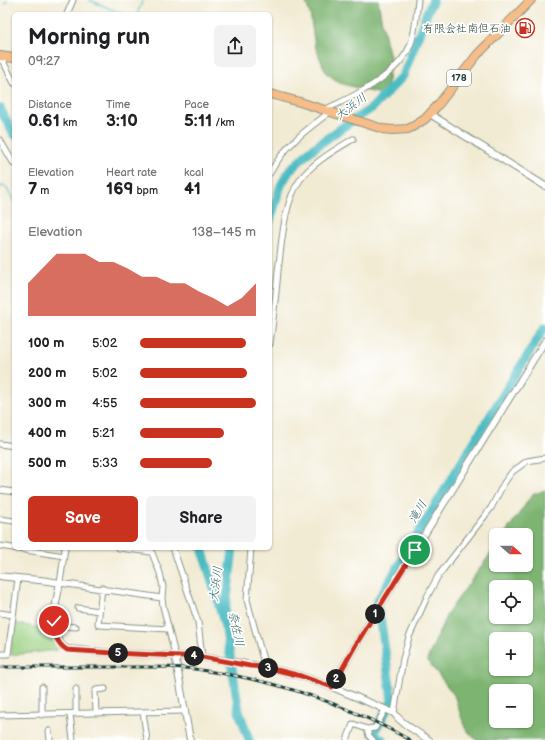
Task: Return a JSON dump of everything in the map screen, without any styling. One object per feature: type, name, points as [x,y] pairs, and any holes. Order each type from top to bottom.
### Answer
[{"type":"highway","name":"178","points":[[272,95],[374,126],[392,130],[408,129],[420,123],[430,114],[477,55],[531,0]]},
{"type":"highway","points":[[0,58],[12,58]]},
{"type":"street","points":[[68,12],[73,0]]},
{"type":"street","points":[[272,169],[290,145],[306,129],[351,97],[392,71],[400,63],[410,46],[418,0]]},
{"type":"street","points":[[0,58],[12,79]]},
{"type":"street","points":[[430,114],[545,186]]},
{"type":"street","points":[[272,327],[283,233],[288,208],[295,188],[302,178],[324,158],[353,139]]},
{"type":"street","points":[[0,140],[12,161]]},
{"type":"street","points":[[332,687],[355,646],[545,341]]},
{"type":"street","points":[[0,444],[12,446]]},
{"type":"street","points":[[394,714],[403,659],[409,638],[438,576],[491,508],[504,482],[512,472],[527,461],[545,458]]},
{"type":"street","points":[[0,490],[12,492]]},
{"type":"street","points":[[0,519],[12,521]]},
{"type":"street","points":[[0,546],[12,548]]},
{"type":"street","points":[[26,550],[64,556]]},
{"type":"street","points":[[65,550],[54,625],[57,640],[61,646],[67,650],[202,657],[250,666],[265,667],[301,676],[332,687],[394,714],[404,724],[429,740]]},
{"type":"street","points":[[150,550],[160,573],[163,587],[162,598],[168,630],[175,655],[190,740]]},
{"type":"street","points":[[174,550],[198,622],[202,657]]},
{"type":"street","points":[[251,550],[247,600],[265,667]]},
{"type":"street","points":[[0,576],[44,580],[162,598]]},
{"type":"street","points":[[0,654],[8,654],[18,578]]},
{"type":"street","points":[[102,588],[99,626],[168,630]]},
{"type":"street","points":[[78,608],[100,611]]},
{"type":"street","points":[[0,613],[13,615]]},
{"type":"street","points":[[54,625],[76,627]]},
{"type":"street","points":[[42,687],[42,715]]},
{"type":"street","points":[[76,689],[76,714]]},
{"type":"street","points":[[96,712],[94,692],[96,690],[105,689]]},
{"type":"street","points":[[347,740],[353,724],[367,729],[375,728],[385,710]]},
{"type":"street","points":[[0,715],[184,711]]},
{"type":"street","points":[[144,712],[147,740]]},
{"type":"street","points":[[70,714],[73,740]]},
{"type":"street","points":[[367,729],[369,736],[373,740]]},
{"type":"street","points":[[49,731],[50,740]]},
{"type":"green space","points":[[305,0],[378,0],[390,57],[387,95],[340,83],[326,73],[315,46],[310,14]]},
{"type":"green space","points":[[545,490],[545,740],[476,740],[465,728],[454,695],[427,660],[447,614],[489,556],[489,572],[533,572],[533,528],[509,528],[532,495]]},
{"type":"green space","points":[[14,623],[49,630],[52,642],[58,650],[11,655]]},
{"type":"waterway","points":[[5,4],[7,0]]},
{"type":"waterway","points":[[89,0],[118,12]]},
{"type":"waterway","points":[[138,12],[143,0]]},
{"type":"waterway","name":"大浜川","points":[[272,214],[281,185],[290,170],[310,151],[372,108],[403,76],[433,0]]},
{"type":"waterway","name":"奈佐川","points":[[0,108],[12,131]]},
{"type":"waterway","points":[[0,186],[6,187],[12,198]]},
{"type":"waterway","name":"滝川","points":[[383,740],[376,736],[374,732],[392,701],[381,622],[376,603],[545,327]]},
{"type":"waterway","name":"奈佐川","points":[[203,550],[226,630],[239,711],[249,740]]},
{"type":"waterway","name":"大浜川","points":[[224,619],[233,550]]},
{"type":"railway","points":[[0,667],[164,667],[196,669],[234,675],[286,688],[337,705],[361,715],[410,740]]},
{"type":"place","name":"有限会社南但石油","points":[[525,28]]},
{"type":"route","points":[[54,621],[54,629],[57,640],[61,646],[67,650],[202,657],[250,666],[265,667],[301,676],[332,687],[355,646],[415,550]]}]
